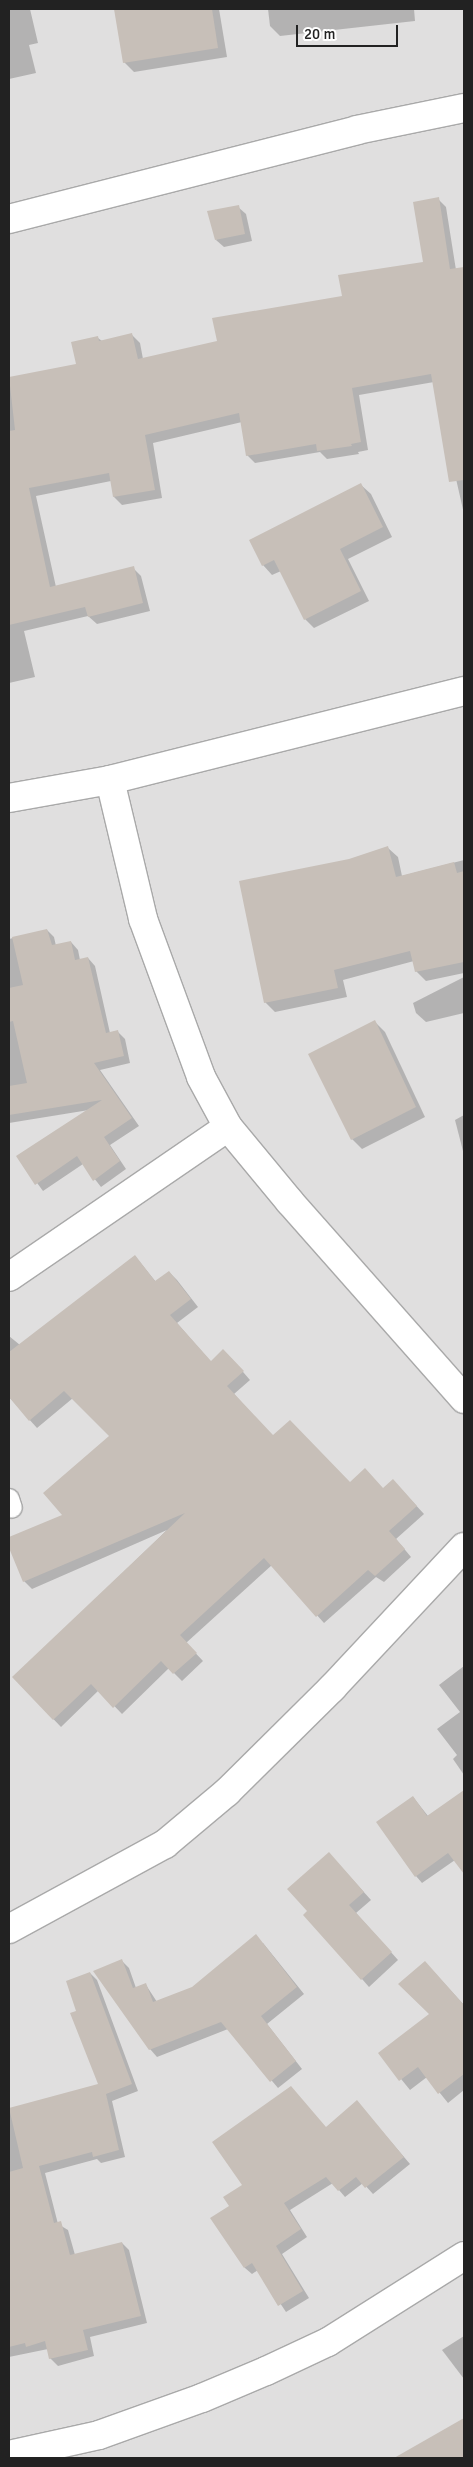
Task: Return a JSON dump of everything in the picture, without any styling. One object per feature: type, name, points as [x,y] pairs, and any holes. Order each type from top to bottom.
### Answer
[{"type":"street","points":[[9,219],[357,130],[464,108]]},
{"type":"street","points":[[9,798],[110,780],[464,691]]},
{"type":"street","points":[[110,780],[143,919],[201,1077],[228,1127],[290,1202],[464,1399]]},
{"type":"street","points":[[9,1277],[228,1127]]},
{"type":"street","points":[[9,1929],[165,1844],[227,1792],[332,1688],[464,1547]]},
{"type":"street","points":[[9,2454],[99,2435],[202,2398],[266,2371],[328,2342],[464,2256]]},
{"type":"shaded area","points":[[9,9],[464,9],[464,2458],[9,2458]]},
{"type":"building","points":[[114,9],[212,9],[218,48],[123,63]]},
{"type":"building","points":[[439,197],[450,269],[464,267],[464,480],[449,482],[431,374],[352,388],[361,442],[351,444],[352,446],[317,451],[316,444],[246,456],[239,413],[145,435],[155,490],[113,497],[109,473],[29,488],[50,587],[134,566],[143,603],[88,617],[85,607],[9,625],[9,431],[15,430],[9,377],[76,364],[71,342],[98,336],[99,341],[132,333],[138,359],[217,341],[212,318],[342,296],[338,275],[423,262],[413,202]]},
{"type":"building","points":[[239,205],[245,234],[215,240],[207,211]]},
{"type":"building","points":[[361,483],[383,527],[340,549],[361,591],[304,620],[274,560],[262,566],[249,540]]},
{"type":"building","points":[[388,846],[396,877],[454,862],[457,873],[464,871],[464,962],[415,972],[410,951],[334,970],[338,988],[264,1003],[239,881],[349,859]]},
{"type":"building","points":[[47,929],[52,945],[71,941],[75,960],[88,957],[106,1033],[118,1030],[124,1056],[94,1063],[132,1118],[104,1137],[120,1161],[93,1181],[77,1156],[35,1185],[16,1156],[102,1100],[9,1115],[9,1086],[27,1083],[13,1021],[9,1022],[9,988],[23,985],[12,937]]},
{"type":"building","points":[[375,1020],[416,1107],[351,1140],[308,1054]]},
{"type":"building","points":[[135,1255],[155,1281],[169,1271],[191,1299],[170,1315],[211,1361],[223,1349],[244,1371],[227,1386],[273,1435],[290,1420],[350,1482],[365,1468],[383,1488],[393,1479],[417,1506],[389,1531],[405,1549],[375,1576],[368,1570],[316,1617],[264,1558],[180,1635],[197,1653],[173,1674],[161,1661],[113,1708],[91,1684],[53,1720],[12,1677],[185,1513],[23,1582],[9,1548],[9,1537],[62,1515],[43,1493],[109,1436],[64,1391],[29,1421],[9,1397],[9,1352]]},
{"type":"building","points":[[464,1790],[464,1874],[448,1853],[415,1877],[376,1822],[413,1796],[427,1816]]},
{"type":"building","points":[[329,1852],[364,1892],[349,1905],[392,1952],[361,1980],[303,1915],[307,1911],[287,1889]]},
{"type":"building","points":[[256,1934],[297,1987],[261,2016],[296,2061],[270,2082],[221,2022],[149,2050],[93,1971],[122,1959],[133,1988],[146,1983],[153,2002],[192,1987]]},
{"type":"building","points":[[425,1961],[464,2005],[464,2074],[438,2094],[418,2067],[399,2081],[378,2053],[429,2014],[398,1984]]},
{"type":"building","points":[[90,1972],[132,2084],[106,2094],[119,2150],[93,2157],[92,2152],[39,2166],[54,2223],[61,2221],[70,2255],[122,2242],[141,2316],[83,2330],[88,2350],[49,2359],[45,2341],[26,2347],[25,2343],[9,2347],[9,2172],[23,2168],[9,2108],[98,2084],[70,2013],[76,2011],[66,1981]]},
{"type":"building","points":[[291,2086],[326,2127],[357,2100],[404,2157],[365,2188],[356,2177],[338,2191],[326,2177],[284,2203],[301,2229],[276,2246],[303,2291],[278,2306],[252,2263],[244,2268],[210,2218],[229,2206],[223,2197],[242,2185],[212,2142]]},
{"type":"building","points":[[464,2418],[464,2458],[394,2458]]}]
